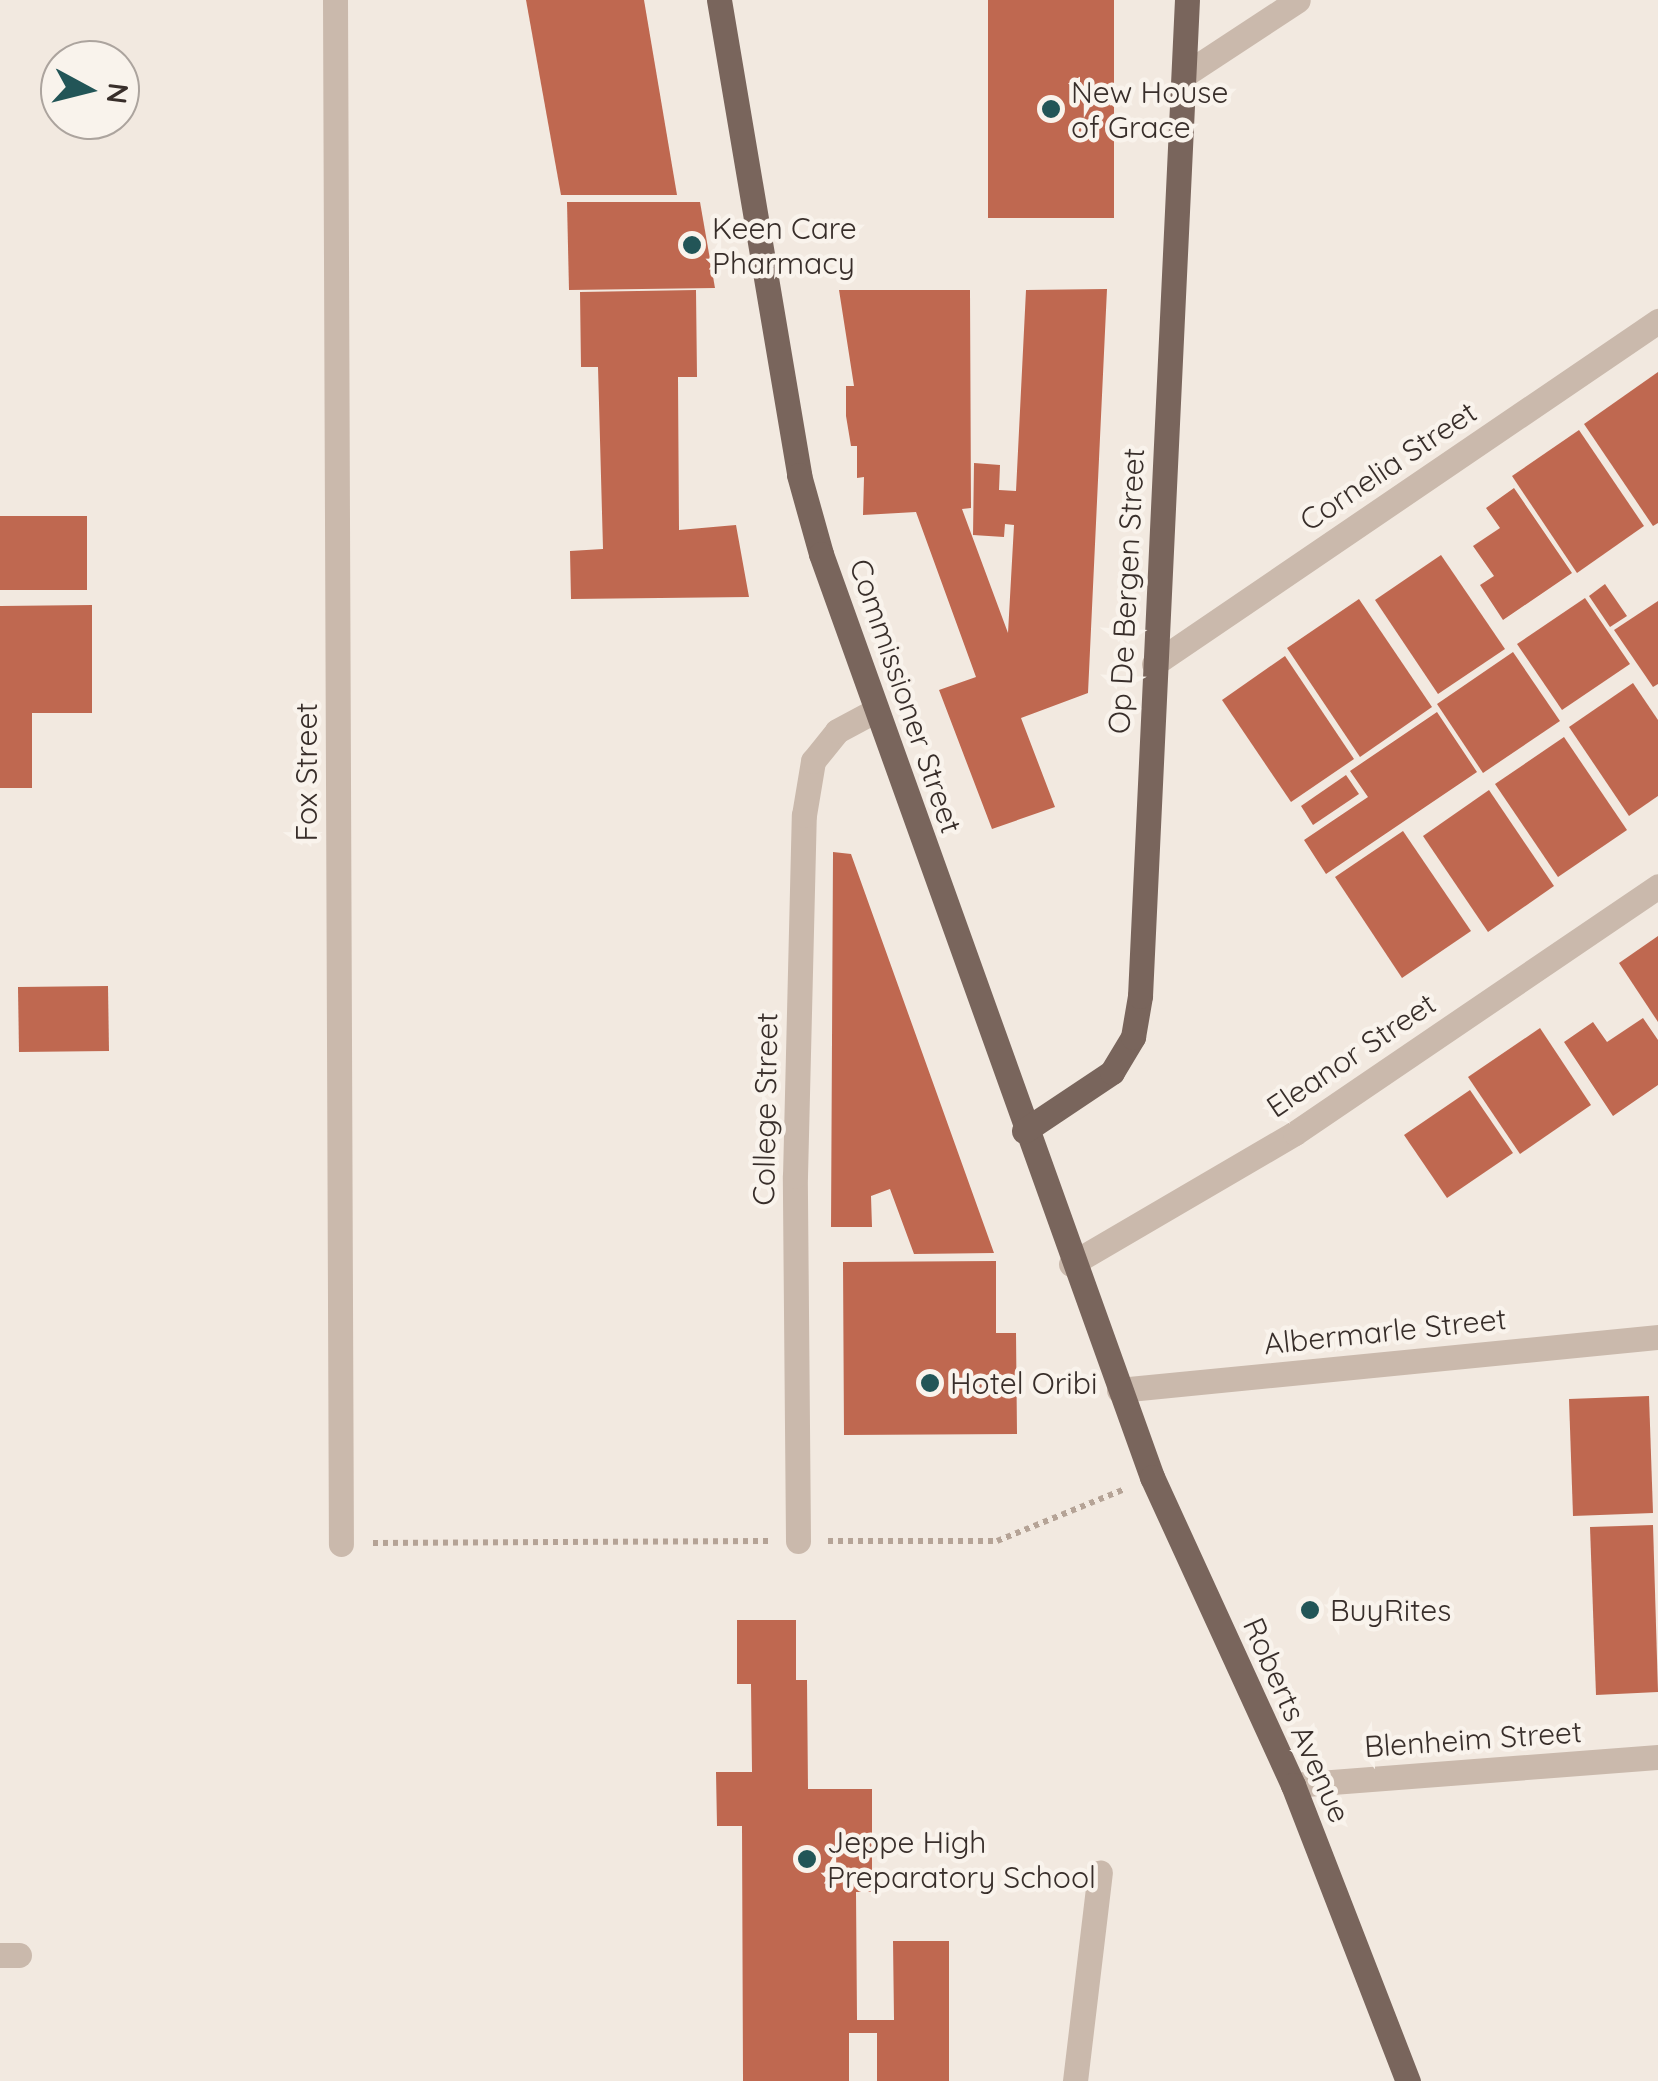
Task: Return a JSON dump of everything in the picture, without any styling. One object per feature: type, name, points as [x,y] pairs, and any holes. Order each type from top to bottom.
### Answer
[{"type":"main road","name":"Commissioner Street","points":[[719,0],[800,475],[876,710],[1119,1390]]},
{"type":"main road","name":"Op De Bergen Street","points":[[1024,1131],[1102,1080],[1133,1037],[1187,0]]},
{"type":"main road","name":"Roberts Avenue","points":[[1119,1390],[1152,1477],[1293,1786],[1408,2081]]},
{"type":"street","name":"Fox Street","points":[[335,0],[341,1544]]},
{"type":"street","points":[[1184,76],[1298,0]]},
{"type":"street","name":"Cornelia Street","points":[[1154,664],[1658,321]]},
{"type":"street","name":"College Street","points":[[798,1541],[795,1176],[804,815],[813,761],[837,731],[876,710]]},
{"type":"street","name":"Eleanor Street","points":[[1072,1264],[1295,1133],[1658,886]]},
{"type":"street","name":"Albermarle Street","points":[[1119,1390],[1658,1337]]},
{"type":"street","name":"Blenheim Street","points":[[1293,1786],[1658,1757]]},
{"type":"street","points":[[1075,2081],[1100,1872]]},
{"type":"path","points":[[341,1544],[997,1542],[1152,1477]]},
{"type":"building","points":[[526,0],[644,0],[677,195],[561,195]]},
{"type":"building","name":"New House of Grace","points":[[988,0],[1114,0],[1114,218],[988,218]]},
{"type":"building","points":[[567,202],[700,202],[715,288],[569,290]]},
{"type":"building","points":[[1107,289],[1088,693],[1021,718],[1055,807],[992,829],[939,690],[976,677],[916,512],[863,515],[864,477],[857,478],[857,446],[851,446],[846,416],[846,386],[854,386],[839,290],[970,290],[971,508],[962,509],[1008,633],[1014,525],[1005,524],[1004,537],[973,535],[974,463],[1000,465],[999,490],[1016,491],[1026,290]]},
{"type":"building","points":[[696,290],[697,377],[678,377],[679,530],[736,525],[749,597],[571,599],[570,551],[603,549],[598,367],[581,367],[580,292]]},
{"type":"building","points":[[1658,372],[1658,523],[1653,526],[1584,424]]},
{"type":"building","points":[[1579,430],[1644,526],[1577,573],[1512,476]]},
{"type":"building","points":[[1514,488],[1572,573],[1503,620],[1480,585],[1494,576],[1473,546],[1500,528],[1486,508]]},
{"type":"building","points":[[0,516],[87,516],[87,590],[0,590]]},
{"type":"building","points":[[1441,555],[1505,649],[1438,694],[1375,600]]},
{"type":"building","points":[[1605,584],[1627,616],[1610,627],[1589,596]]},
{"type":"building","points":[[1585,598],[1630,664],[1562,710],[1517,644]]},
{"type":"building","points":[[1359,599],[1432,707],[1360,757],[1287,648]]},
{"type":"building","points":[[1658,601],[1658,684],[1653,687],[1614,630]]},
{"type":"building","points":[[92,605],[92,713],[32,713],[32,788],[0,788],[0,606]]},
{"type":"building","points":[[1513,652],[1560,721],[1483,773],[1437,704]]},
{"type":"building","points":[[1285,656],[1354,759],[1291,802],[1222,700]]},
{"type":"building","points":[[1633,683],[1658,720],[1658,796],[1629,816],[1569,727]]},
{"type":"building","points":[[1437,712],[1477,772],[1326,874],[1304,840],[1368,797],[1350,771]]},
{"type":"building","points":[[1564,737],[1627,830],[1558,877],[1495,784]]},
{"type":"building","points":[[1346,775],[1359,794],[1313,825],[1301,806]]},
{"type":"building","points":[[1489,790],[1554,886],[1488,932],[1423,836]]},
{"type":"building","points":[[1403,831],[1471,931],[1402,978],[1335,877]]},
{"type":"building","points":[[833,852],[851,854],[994,1253],[914,1254],[890,1189],[871,1196],[872,1227],[831,1227]]},
{"type":"building","points":[[1658,936],[1658,1022],[1619,963]]},
{"type":"building","points":[[108,986],[109,1051],[19,1052],[18,987]]},
{"type":"building","points":[[1643,1018],[1658,1040],[1658,1085],[1613,1116],[1564,1042],[1593,1022],[1607,1042]]},
{"type":"building","points":[[1540,1028],[1591,1105],[1520,1154],[1468,1077]]},
{"type":"building","points":[[1470,1090],[1513,1153],[1447,1198],[1404,1135]]},
{"type":"building","name":"Hotel Oribi","points":[[996,1261],[996,1333],[1016,1333],[1017,1434],[844,1435],[843,1262]]},
{"type":"building","points":[[1649,1396],[1653,1513],[1573,1516],[1569,1399]]},
{"type":"building","points":[[1653,1525],[1658,1692],[1596,1695],[1590,1527]]},
{"type":"building","name":"Jeppe High Preparatory School","points":[[737,1620],[796,1620],[796,1680],[807,1680],[808,1789],[872,1789],[872,1892],[856,1892],[857,2020],[894,2020],[893,1941],[949,1941],[949,2081],[877,2081],[877,2033],[849,2033],[849,2081],[743,2081],[742,1826],[717,1826],[716,1772],[752,1772],[751,1684],[737,1684]]},
{"type":"place","name":"New House of Grace","points":[[1051,109]]},
{"type":"place","name":"Keen Care Pharmacy","points":[[692,245]]},
{"type":"place","name":"Hotel Oribi","points":[[930,1383]]},
{"type":"place","name":"BuyRites","points":[[1310,1610]]},
{"type":"place","name":"Jeppe High Preparatory School","points":[[807,1859]]}]
